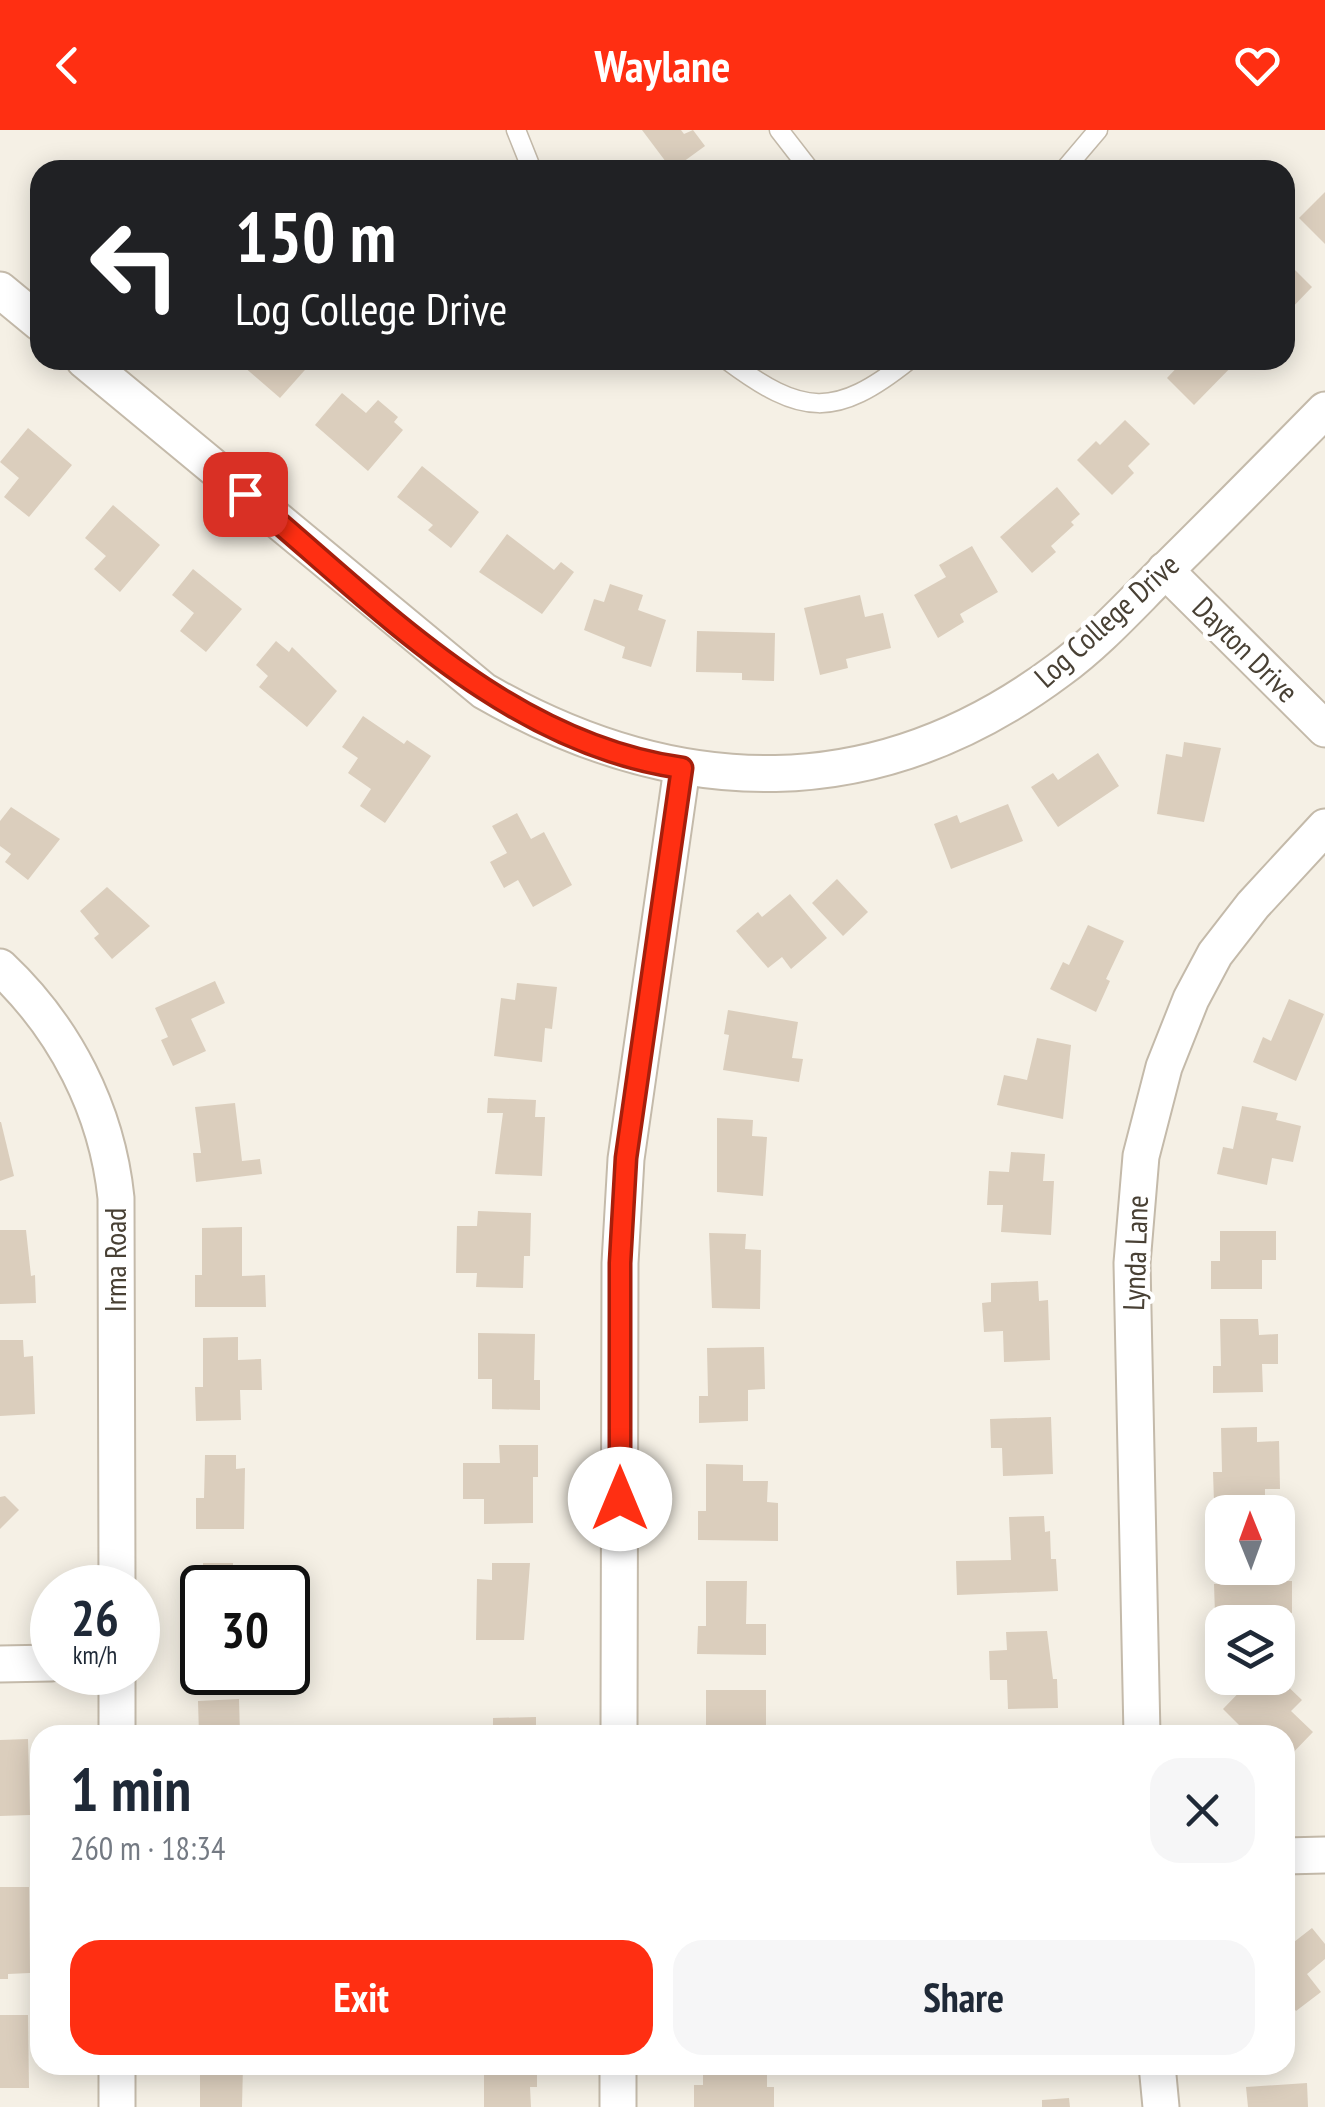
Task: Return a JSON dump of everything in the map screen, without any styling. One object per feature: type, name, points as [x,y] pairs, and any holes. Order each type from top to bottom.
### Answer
[{"type":"street","points":[[0,290],[30,315]]},
{"type":"street","name":"Log College Drive","points":[[96,370],[484,691],[541,724],[602,748],[682,768],[748,774],[803,770],[902,752],[960,731],[1013,702],[1062,668],[1325,410]]},
{"type":"street","name":"Dayton Drive","points":[[1166,570],[1325,729]]},
{"type":"street","points":[[619,1725],[620,1263],[626,1158],[682,768]]},
{"type":"street","name":"Lynda Lane","points":[[1142,1725],[1132,1262],[1142,1156],[1164,1067],[1191,999],[1215,954],[1253,905],[1325,827]]},
{"type":"street","name":"Irma Road","points":[[0,967],[32,1001],[68,1050],[98,1108],[112,1162],[116,1198],[117,1565]]},
{"type":"street","points":[[0,1664],[30,1663]]},
{"type":"street","points":[[117,1695],[117,1725]]},
{"type":"street","points":[[1295,1856],[1325,1855]]},
{"type":"street","points":[[116,2075],[116,2107]]},
{"type":"street","points":[[618,2075],[618,2107]]},
{"type":"street","points":[[1158,2075],[1161,2107]]},
{"type":"lane","points":[[516,130],[528,160]]},
{"type":"lane","points":[[779,130],[802,160]]},
{"type":"lane","points":[[1072,160],[1098,130]]},
{"type":"lane","points":[[742,370],[775,392],[822,406],[868,392],[896,370]]},
{"type":"building","points":[[642,130],[681,130],[684,134],[693,130],[705,146],[686,160],[664,160]]},
{"type":"building","points":[[1325,192],[1325,244],[1299,218]]},
{"type":"building","points":[[1295,270],[1312,287],[1295,305]]},
{"type":"building","points":[[248,370],[305,370],[280,398]]},
{"type":"building","points":[[1175,370],[1228,370],[1194,405],[1167,378]]},
{"type":"building","points":[[342,393],[366,413],[378,400],[398,417],[394,422],[403,430],[368,471],[315,425]]},
{"type":"building","points":[[1125,420],[1150,444],[1128,466],[1134,473],[1112,495],[1077,460],[1096,441],[1100,445]]},
{"type":"building","points":[[28,428],[72,465],[29,517],[4,497],[19,478],[0,462]]},
{"type":"building","points":[[422,466],[479,512],[451,548],[428,530],[433,525],[397,497]]},
{"type":"building","points":[[1057,487],[1080,514],[1051,546],[1056,552],[1032,573],[1000,537]]},
{"type":"building","points":[[113,505],[160,545],[120,592],[94,569],[106,556],[85,538]]},
{"type":"building","points":[[507,534],[554,570],[561,562],[574,572],[542,614],[479,572]]},
{"type":"building","points":[[972,546],[998,592],[960,614],[964,622],[938,638],[914,595],[946,577],[939,565]]},
{"type":"building","points":[[193,569],[242,609],[206,652],[180,631],[194,613],[172,595]]},
{"type":"building","points":[[610,584],[643,595],[638,610],[666,620],[651,667],[622,658],[625,647],[584,630],[594,599],[604,602]]},
{"type":"building","points":[[860,595],[865,617],[883,613],[891,648],[846,659],[848,668],[820,675],[804,608]]},
{"type":"building","points":[[697,631],[775,633],[774,681],[742,680],[742,673],[696,672]]},
{"type":"building","points":[[276,641],[289,652],[292,647],[337,691],[307,727],[259,687],[268,676],[256,665]]},
{"type":"building","points":[[363,716],[404,744],[407,740],[431,756],[385,823],[360,806],[371,789],[348,773],[358,758],[342,747]]},
{"type":"building","points":[[1184,742],[1221,748],[1204,822],[1157,814],[1166,754],[1182,757]]},
{"type":"building","points":[[1098,753],[1119,786],[1058,827],[1031,787],[1053,773],[1058,780]]},
{"type":"building","points":[[1008,804],[1023,841],[951,869],[934,824],[957,815],[960,823]]},
{"type":"building","points":[[11,807],[60,839],[28,880],[5,862],[11,854],[0,846],[0,821]]},
{"type":"building","points":[[517,813],[531,839],[544,832],[572,885],[533,907],[518,880],[504,888],[490,862],[507,853],[492,826]]},
{"type":"building","points":[[837,879],[868,912],[843,936],[812,903]]},
{"type":"building","points":[[107,887],[150,926],[112,959],[94,938],[99,934],[80,911]]},
{"type":"building","points":[[790,894],[827,938],[791,969],[782,957],[768,968],[736,931],[758,912],[762,917]]},
{"type":"building","points":[[1088,925],[1124,941],[1096,1012],[1050,989],[1063,962],[1069,965]]},
{"type":"building","points":[[215,981],[225,1003],[191,1019],[206,1051],[173,1066],[161,1040],[168,1037],[155,1008]]},
{"type":"building","points":[[517,983],[557,987],[552,1029],[545,1028],[542,1062],[494,1056],[501,998],[515,1000]]},
{"type":"building","points":[[1289,999],[1324,1014],[1296,1081],[1253,1062],[1263,1037],[1271,1041]]},
{"type":"building","points":[[728,1010],[798,1022],[792,1058],[803,1059],[799,1082],[723,1070],[729,1035],[724,1034]]},
{"type":"building","points":[[1037,1038],[1071,1045],[1063,1119],[997,1105],[1004,1075],[1027,1080]]},
{"type":"building","points":[[488,1098],[536,1100],[535,1117],[545,1117],[542,1176],[495,1174],[503,1113],[487,1113]]},
{"type":"building","points":[[235,1103],[242,1161],[260,1159],[262,1174],[196,1182],[193,1153],[201,1153],[195,1107]]},
{"type":"building","points":[[1242,1106],[1278,1113],[1276,1120],[1301,1126],[1293,1162],[1272,1158],[1267,1185],[1217,1174],[1223,1147],[1233,1149]]},
{"type":"building","points":[[717,1118],[753,1120],[752,1136],[767,1137],[763,1196],[717,1192]]},
{"type":"building","points":[[0,1122],[14,1176],[0,1181]]},
{"type":"building","points":[[1011,1152],[1045,1154],[1043,1181],[1054,1181],[1051,1235],[1001,1232],[1003,1205],[987,1205],[989,1171],[1009,1172]]},
{"type":"building","points":[[478,1211],[531,1213],[530,1256],[524,1256],[523,1288],[476,1287],[477,1273],[456,1273],[457,1226],[477,1226]]},
{"type":"building","points":[[242,1227],[242,1276],[265,1275],[266,1307],[195,1307],[195,1275],[202,1275],[202,1228]]},
{"type":"building","points":[[0,1230],[26,1230],[36,1303],[0,1304]]},
{"type":"building","points":[[1220,1231],[1276,1231],[1276,1260],[1262,1260],[1262,1289],[1211,1289],[1211,1261],[1220,1261]]},
{"type":"building","points":[[709,1233],[746,1234],[745,1249],[761,1250],[760,1309],[712,1308]]},
{"type":"building","points":[[1038,1281],[1039,1301],[1048,1300],[1050,1360],[1004,1362],[1003,1331],[984,1332],[982,1303],[991,1302],[991,1283]]},
{"type":"building","points":[[1220,1319],[1258,1319],[1259,1335],[1278,1334],[1278,1364],[1262,1364],[1263,1392],[1213,1393],[1213,1366],[1221,1366]]},
{"type":"building","points":[[478,1333],[535,1334],[534,1380],[540,1380],[540,1410],[492,1409],[492,1379],[478,1379]]},
{"type":"building","points":[[238,1337],[238,1360],[261,1359],[262,1390],[240,1390],[241,1420],[196,1421],[195,1387],[203,1387],[203,1338]]},
{"type":"building","points":[[0,1340],[23,1340],[24,1357],[33,1356],[35,1414],[0,1416]]},
{"type":"building","points":[[764,1347],[765,1389],[748,1390],[748,1421],[699,1423],[699,1396],[708,1396],[707,1348]]},
{"type":"building","points":[[1051,1417],[1053,1474],[1003,1476],[1002,1448],[991,1448],[990,1419]]},
{"type":"building","points":[[1257,1427],[1257,1442],[1279,1441],[1280,1489],[1265,1489],[1265,1495],[1214,1495],[1213,1472],[1222,1472],[1221,1428]]},
{"type":"building","points":[[499,1445],[538,1445],[533,1523],[484,1524],[484,1499],[463,1499],[463,1463],[500,1463]]},
{"type":"building","points":[[205,1455],[236,1455],[236,1469],[245,1468],[244,1529],[196,1529],[196,1498],[204,1498]]},
{"type":"building","points":[[706,1464],[743,1465],[743,1481],[768,1481],[767,1502],[778,1503],[778,1541],[698,1540],[698,1511],[706,1511]]},
{"type":"building","points":[[5,1496],[19,1510],[0,1529],[0,1497]]},
{"type":"building","points":[[1044,1516],[1045,1532],[1050,1531],[1051,1559],[1056,1559],[1058,1591],[957,1595],[956,1561],[1011,1560],[1009,1517]]},
{"type":"building","points":[[492,1563],[530,1563],[524,1640],[476,1640],[477,1579],[492,1580]]},
{"type":"building","points":[[706,1581],[747,1581],[746,1624],[766,1624],[766,1655],[697,1654],[698,1626],[706,1626]]},
{"type":"building","points":[[1214,1585],[1292,1585],[1292,1605],[1215,1605]]},
{"type":"building","points":[[1047,1631],[1053,1679],[1057,1679],[1058,1708],[1008,1709],[1007,1680],[990,1680],[989,1651],[1007,1650],[1006,1632]]},
{"type":"building","points":[[706,1690],[766,1690],[766,1725],[706,1725]]},
{"type":"building","points":[[1295,1693],[1302,1700],[1291,1711],[1313,1732],[1295,1751],[1295,1725],[1239,1725],[1223,1709],[1237,1695]]},
{"type":"building","points":[[239,1699],[240,1725],[199,1725],[198,1701]]},
{"type":"building","points":[[536,1717],[536,1725],[493,1725],[493,1718]]},
{"type":"building","points":[[28,1739],[30,1815],[0,1816],[0,1740]]},
{"type":"building","points":[[0,1887],[29,1887],[30,1973],[8,1974],[8,1979],[0,1979]]},
{"type":"building","points":[[1312,1928],[1325,1944],[1325,1959],[1307,1974],[1321,1992],[1296,2011],[1295,2010],[1295,1941]]},
{"type":"building","points":[[0,2015],[28,2015],[29,2088],[0,2088]]},
{"type":"building","points":[[200,2075],[243,2075],[242,2107],[200,2107]]},
{"type":"building","points":[[484,2075],[537,2075],[537,2087],[530,2087],[531,2107],[484,2107]]},
{"type":"building","points":[[703,2075],[767,2075],[767,2087],[774,2087],[774,2107],[694,2107],[694,2085],[703,2085]]},
{"type":"building","points":[[1307,2083],[1308,2107],[1248,2107],[1246,2087]]},
{"type":"building","points":[[1069,2098],[1070,2107],[1042,2107],[1042,2100]]},
{"type":"route","points":[[245,494],[484,691],[541,724],[602,748],[682,768],[626,1158],[620,1263],[620,1499]]}]
